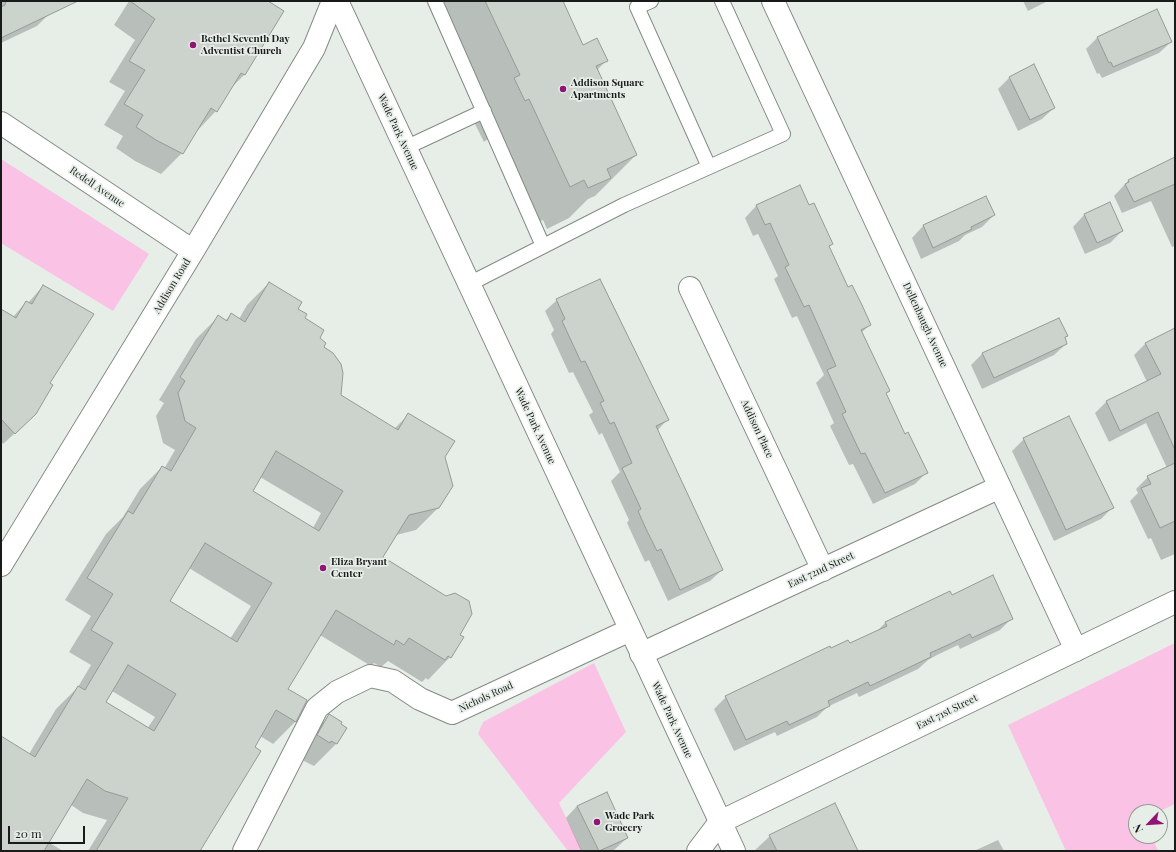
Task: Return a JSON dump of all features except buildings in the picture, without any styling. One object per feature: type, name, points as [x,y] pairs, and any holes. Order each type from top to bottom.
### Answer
[{"type":"street","name":"Addison Road","points":[[1,565],[193,251],[314,48],[333,1]]},
{"type":"street","name":"Wade Park Avenue","points":[[337,1],[734,851]]},
{"type":"street","name":"Dellenbaugh Avenue","points":[[773,1],[1076,650]]},
{"type":"street","name":"Redell Avenue","points":[[1,123],[193,251]]},
{"type":"street","name":"Addison Place","points":[[690,288],[823,570]]},
{"type":"street","name":"East 72nd Street","points":[[641,654],[1000,486]]},
{"type":"street","name":"East 71st Street","points":[[720,822],[1175,602]]},
{"type":"street","name":"Nichols Road","points":[[244,851],[317,708],[337,692],[370,676],[393,681],[420,699],[452,712],[630,630]]},
{"type":"street","points":[[698,851],[720,822]]},
{"type":"lane","points":[[435,1],[543,246]]},
{"type":"lane","points":[[651,1],[637,7],[709,167]]},
{"type":"lane","points":[[469,284],[624,205],[783,134],[722,1]]},
{"type":"lane","points":[[405,148],[484,111]]},
{"type":"shaded area","points":[[1,159],[149,254],[113,311],[1,243]]},
{"type":"shaded area","points":[[1175,643],[1175,804],[1168,807],[1168,804],[1128,804],[1128,844],[1155,844],[1158,851],[1066,851],[1008,725]]},
{"type":"shaded area","points":[[594,663],[626,732],[559,803],[582,851],[568,851],[478,734],[483,722]]},
{"type":"place","name":"Bethel Seventh Day Adventist Church","points":[[193,45]]},
{"type":"place","name":"Addison Square Apartments","points":[[563,89]]},
{"type":"place","name":"Eliza Bryant Center","points":[[323,568]]},
{"type":"place","name":"Wade Park Grocery","points":[[597,822]]}]
